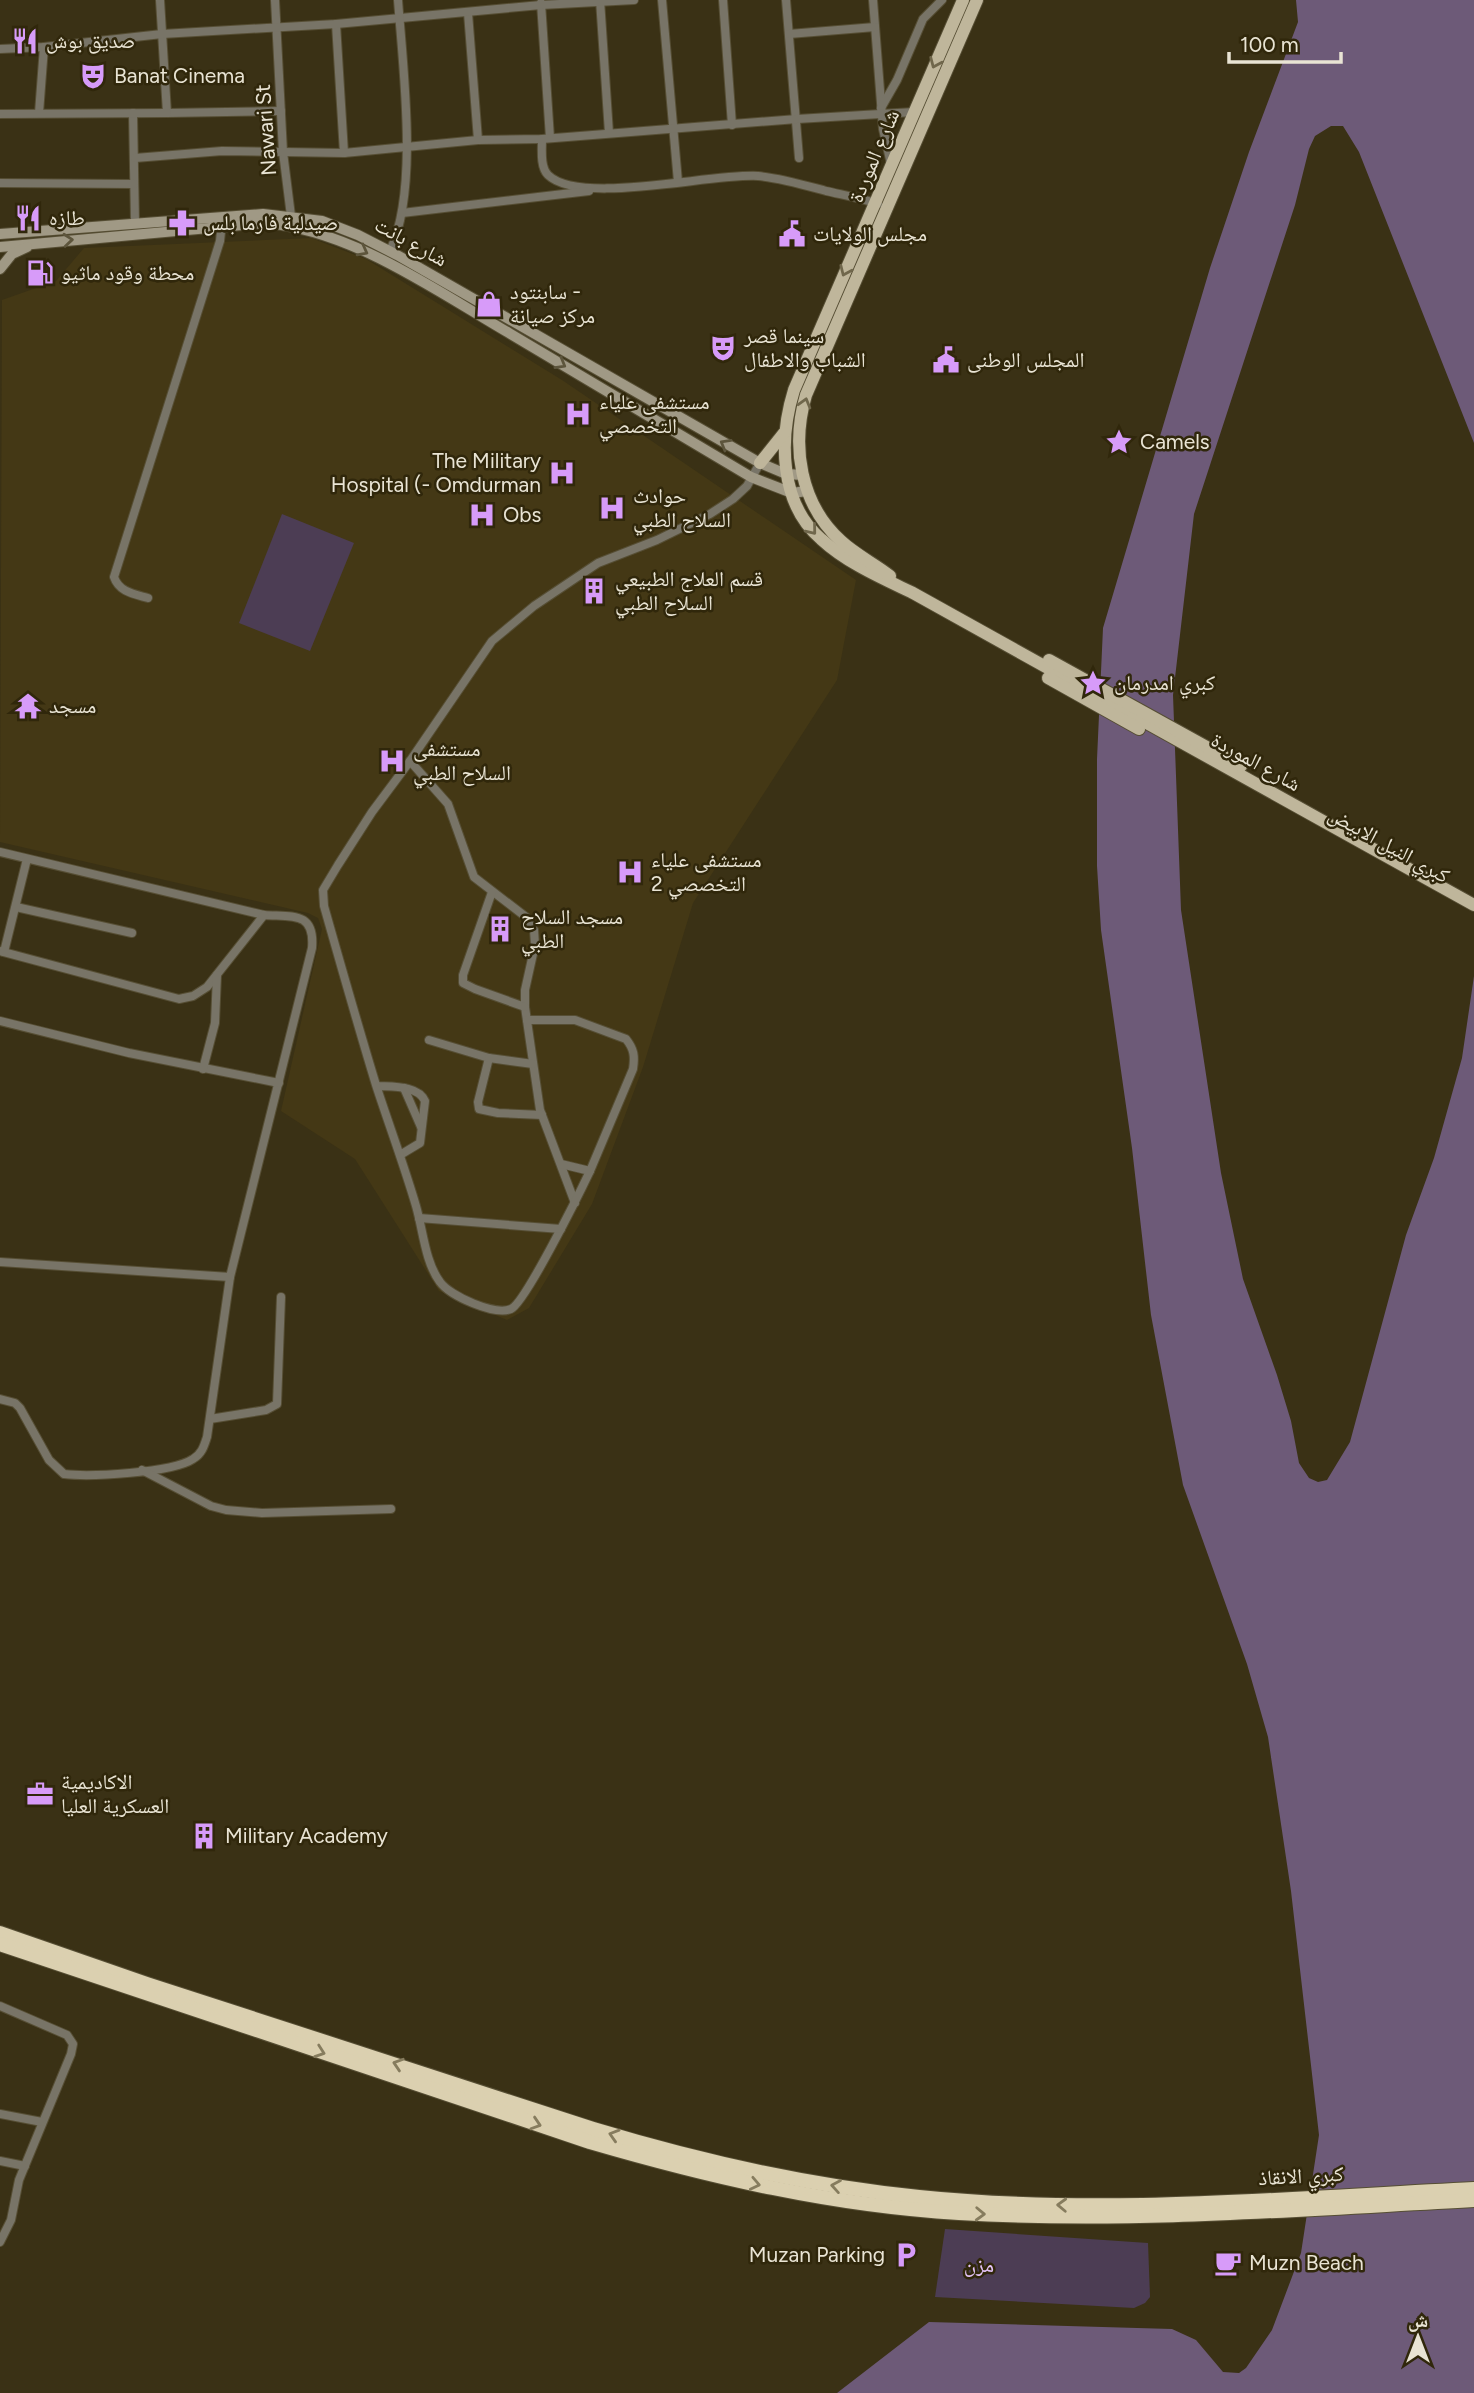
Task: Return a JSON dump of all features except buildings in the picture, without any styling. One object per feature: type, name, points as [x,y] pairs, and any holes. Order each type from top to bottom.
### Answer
[{"type":"highway","points":[[0,1933],[147,1984],[580,2125],[669,2151],[790,2178],[905,2195],[1131,2211]]},
{"type":"highway","points":[[0,1944],[423,2087],[653,2160],[789,2191],[922,2210],[1069,2218],[1131,2211]]},
{"type":"highway","name":"كبري الانقاذ","points":[[1131,2211],[1474,2189]]},
{"type":"highway","name":"كبري الانقاذ","points":[[1131,2211],[1474,2200]]},
{"type":"main road","name":"شارع الموردة","points":[[898,166],[914,112],[962,0]]},
{"type":"main road","name":"شارع الموردة","points":[[977,0],[794,390],[785,432],[786,474],[802,515],[820,539],[873,574],[913,593],[1020,653],[1035,670],[1069,681],[1474,905]]},
{"type":"main road","name":"شارع الموردة","points":[[881,205],[806,395],[799,433],[799,456],[807,491],[832,532],[844,544],[913,593]]},
{"type":"main road","name":"شارع بانت","points":[[0,247],[222,222],[263,214],[322,221],[390,251],[760,463],[786,474],[803,475]]},
{"type":"main road","name":"شارع بانت","points":[[0,234],[135,223],[222,222],[289,225],[346,242],[452,300],[751,477],[792,493],[807,491]]},
{"type":"main road","points":[[0,269],[12,254],[35,243]]},
{"type":"main road","points":[[760,463],[785,432]]},
{"type":"main road","name":"كبري النيل الابيض","points":[[1069,681],[1474,895]]},
{"type":"main road","name":"كبري النيل الابيض","points":[[1069,681],[1474,913]]},
{"type":"street","points":[[160,0],[167,113]]},
{"type":"street","name":"Nawari St","points":[[275,0],[283,152],[291,216]]},
{"type":"street","points":[[390,251],[399,230],[402,213],[407,148],[398,0]]},
{"type":"street","points":[[0,49],[162,34],[468,13],[541,3],[634,0]]},
{"type":"street","points":[[662,0],[678,182]]},
{"type":"street","points":[[723,0],[732,125]]},
{"type":"street","points":[[786,0],[799,158]]},
{"type":"street","points":[[873,0],[882,112],[898,166]]},
{"type":"street","points":[[882,112],[923,19],[942,0]]},
{"type":"street","points":[[601,2],[608,133]]},
{"type":"street","points":[[541,3],[546,139],[543,163],[549,177],[572,185],[603,189]]},
{"type":"street","points":[[468,13],[478,140]]},
{"type":"street","points":[[336,24],[344,153]]},
{"type":"street","points":[[789,34],[875,27]]},
{"type":"street","points":[[39,113],[44,47]]},
{"type":"street","points":[[0,114],[281,111]]},
{"type":"street","points":[[135,158],[212,151],[344,153],[478,140],[546,139],[797,118],[914,112]]},
{"type":"street","points":[[133,113],[135,223]]},
{"type":"street","points":[[402,213],[603,189],[758,176],[791,181],[881,205]]},
{"type":"street","points":[[0,183],[134,184]]},
{"type":"street","points":[[148,598],[124,590],[114,577],[220,241],[222,222]]},
{"type":"street","points":[[527,1020],[575,1020],[626,1039],[635,1052],[633,1069],[575,1203],[516,1306],[499,1312],[477,1305],[441,1284],[429,1256],[322,899],[323,890],[372,812],[492,641],[545,599],[598,563],[657,540],[710,514],[743,492],[760,463]]},
{"type":"street","points":[[410,761],[448,804],[474,877],[526,917],[534,930],[535,945],[525,990],[533,1064],[542,1115],[575,1203]]},
{"type":"street","points":[[0,852],[264,915],[304,919],[309,924],[313,937],[230,1277],[210,1419],[202,1451],[195,1458],[176,1466],[64,1474],[48,1460],[20,1408],[15,1403],[0,1399]]},
{"type":"street","points":[[27,859],[2,952],[179,999],[193,996],[207,987],[264,915]]},
{"type":"street","points":[[492,892],[463,975],[463,982],[482,992],[525,1007]]},
{"type":"street","points":[[16,907],[132,933]]},
{"type":"street","points":[[203,1069],[215,1023],[217,973]]},
{"type":"street","points":[[0,1021],[203,1069],[279,1083]]},
{"type":"street","points":[[429,1040],[489,1058],[533,1064]]},
{"type":"street","points":[[489,1058],[478,1102],[480,1109],[498,1113],[542,1115]]},
{"type":"street","points":[[377,1086],[404,1088],[424,1097],[418,1146],[400,1155]]},
{"type":"street","points":[[404,1088],[421,1129]]},
{"type":"street","points":[[561,1164],[590,1171]]},
{"type":"street","points":[[419,1218],[561,1229]]},
{"type":"street","points":[[0,1262],[230,1277]]},
{"type":"street","points":[[210,1419],[266,1410],[277,1404],[281,1297]]},
{"type":"street","points":[[142,1470],[211,1506],[226,1510],[262,1513],[391,1510]]},
{"type":"street","points":[[0,2006],[67,2035],[73,2044],[19,2180],[11,2220],[0,2242]]},
{"type":"street","points":[[0,2114],[42,2122]]},
{"type":"street","points":[[0,2161],[25,2166]]},
{"type":"shaded area","points":[[1296,0],[1474,0],[1474,443],[1359,152],[1343,126],[1331,126],[1315,136],[1309,149],[1295,205],[1194,514],[1173,695],[1181,910],[1221,1173],[1243,1279],[1291,1421],[1299,1463],[1309,1478],[1318,1482],[1327,1480],[1350,1442],[1406,1235],[1434,1158],[1462,1058],[1474,976],[1474,2393],[837,2393],[929,2322],[1172,2329],[1196,2340],[1223,2372],[1239,2373],[1246,2368],[1272,2330],[1301,2253],[1319,2135],[1291,1891],[1268,1737],[1247,1664],[1183,1485],[1151,1315],[1132,1148],[1101,930],[1097,866],[1097,759],[1103,628],[1210,268],[1249,152],[1298,22]]},
{"type":"shaded area","name":"مستشفى السلاح الطبي","points":[[311,238],[366,259],[562,380],[856,580],[837,680],[693,903],[643,1067],[592,1204],[529,1308],[507,1320],[439,1291],[355,1159],[281,1111],[322,929],[318,918],[308,913],[0,842],[2,300],[56,281],[84,248]]},
{"type":"green space","points":[[282,514],[354,543],[310,651],[239,623]]},
{"type":"green space","name":"مزن","points":[[945,2229],[1148,2243],[1150,2297],[1145,2303],[1134,2308],[935,2297]]},
{"type":"place","name":"صديق بوش","points":[[25,41]]},
{"type":"place","name":"Banat Cinema","points":[[93,76]]},
{"type":"place","name":"طازه","points":[[28,218]]},
{"type":"place","name":"صيدلية فارما بلس","points":[[182,223]]},
{"type":"place","name":"مجلس الولايات","points":[[792,234]]},
{"type":"place","name":"محطة وقود ماثيو","points":[[40,273]]},
{"type":"place","name":"سابنتود - مركز صيانة","points":[[489,304]]},
{"type":"place","name":"سينما قصر الشباب والاطفال","points":[[723,348]]},
{"type":"place","name":"المجلس الوطنى","points":[[946,360]]},
{"type":"place","name":"مستشفى علياء التخصصي","points":[[578,414]]},
{"type":"place","name":"Camels","points":[[1119,442]]},
{"type":"place","name":"The Military Hospital (- Omdurman","points":[[562,473]]},
{"type":"place","name":"حوادث السلاح الطبي","points":[[612,508]]},
{"type":"place","name":"Obs","points":[[482,515]]},
{"type":"place","name":"قسم العلاج الطبيعي السلاح الطبي","points":[[594,591]]},
{"type":"place","name":"كبري امدرمان","points":[[1093,683]]},
{"type":"place","name":"مسجد","points":[[28,706]]},
{"type":"place","name":"مستشفى السلاح الطبي","points":[[392,761]]},
{"type":"place","name":"مستشفى علياء التخصصي 2","points":[[630,872]]},
{"type":"place","name":"مسجد السلاح الطبي","points":[[500,929]]},
{"type":"place","name":"الاكاديمية العسكرية العليا","points":[[40,1794]]},
{"type":"place","name":"Military Academy","points":[[204,1836]]},
{"type":"place","name":"Muzan Parking","points":[[906,2255]]},
{"type":"place","name":"Muzn Beach","points":[[1228,2263]]}]
